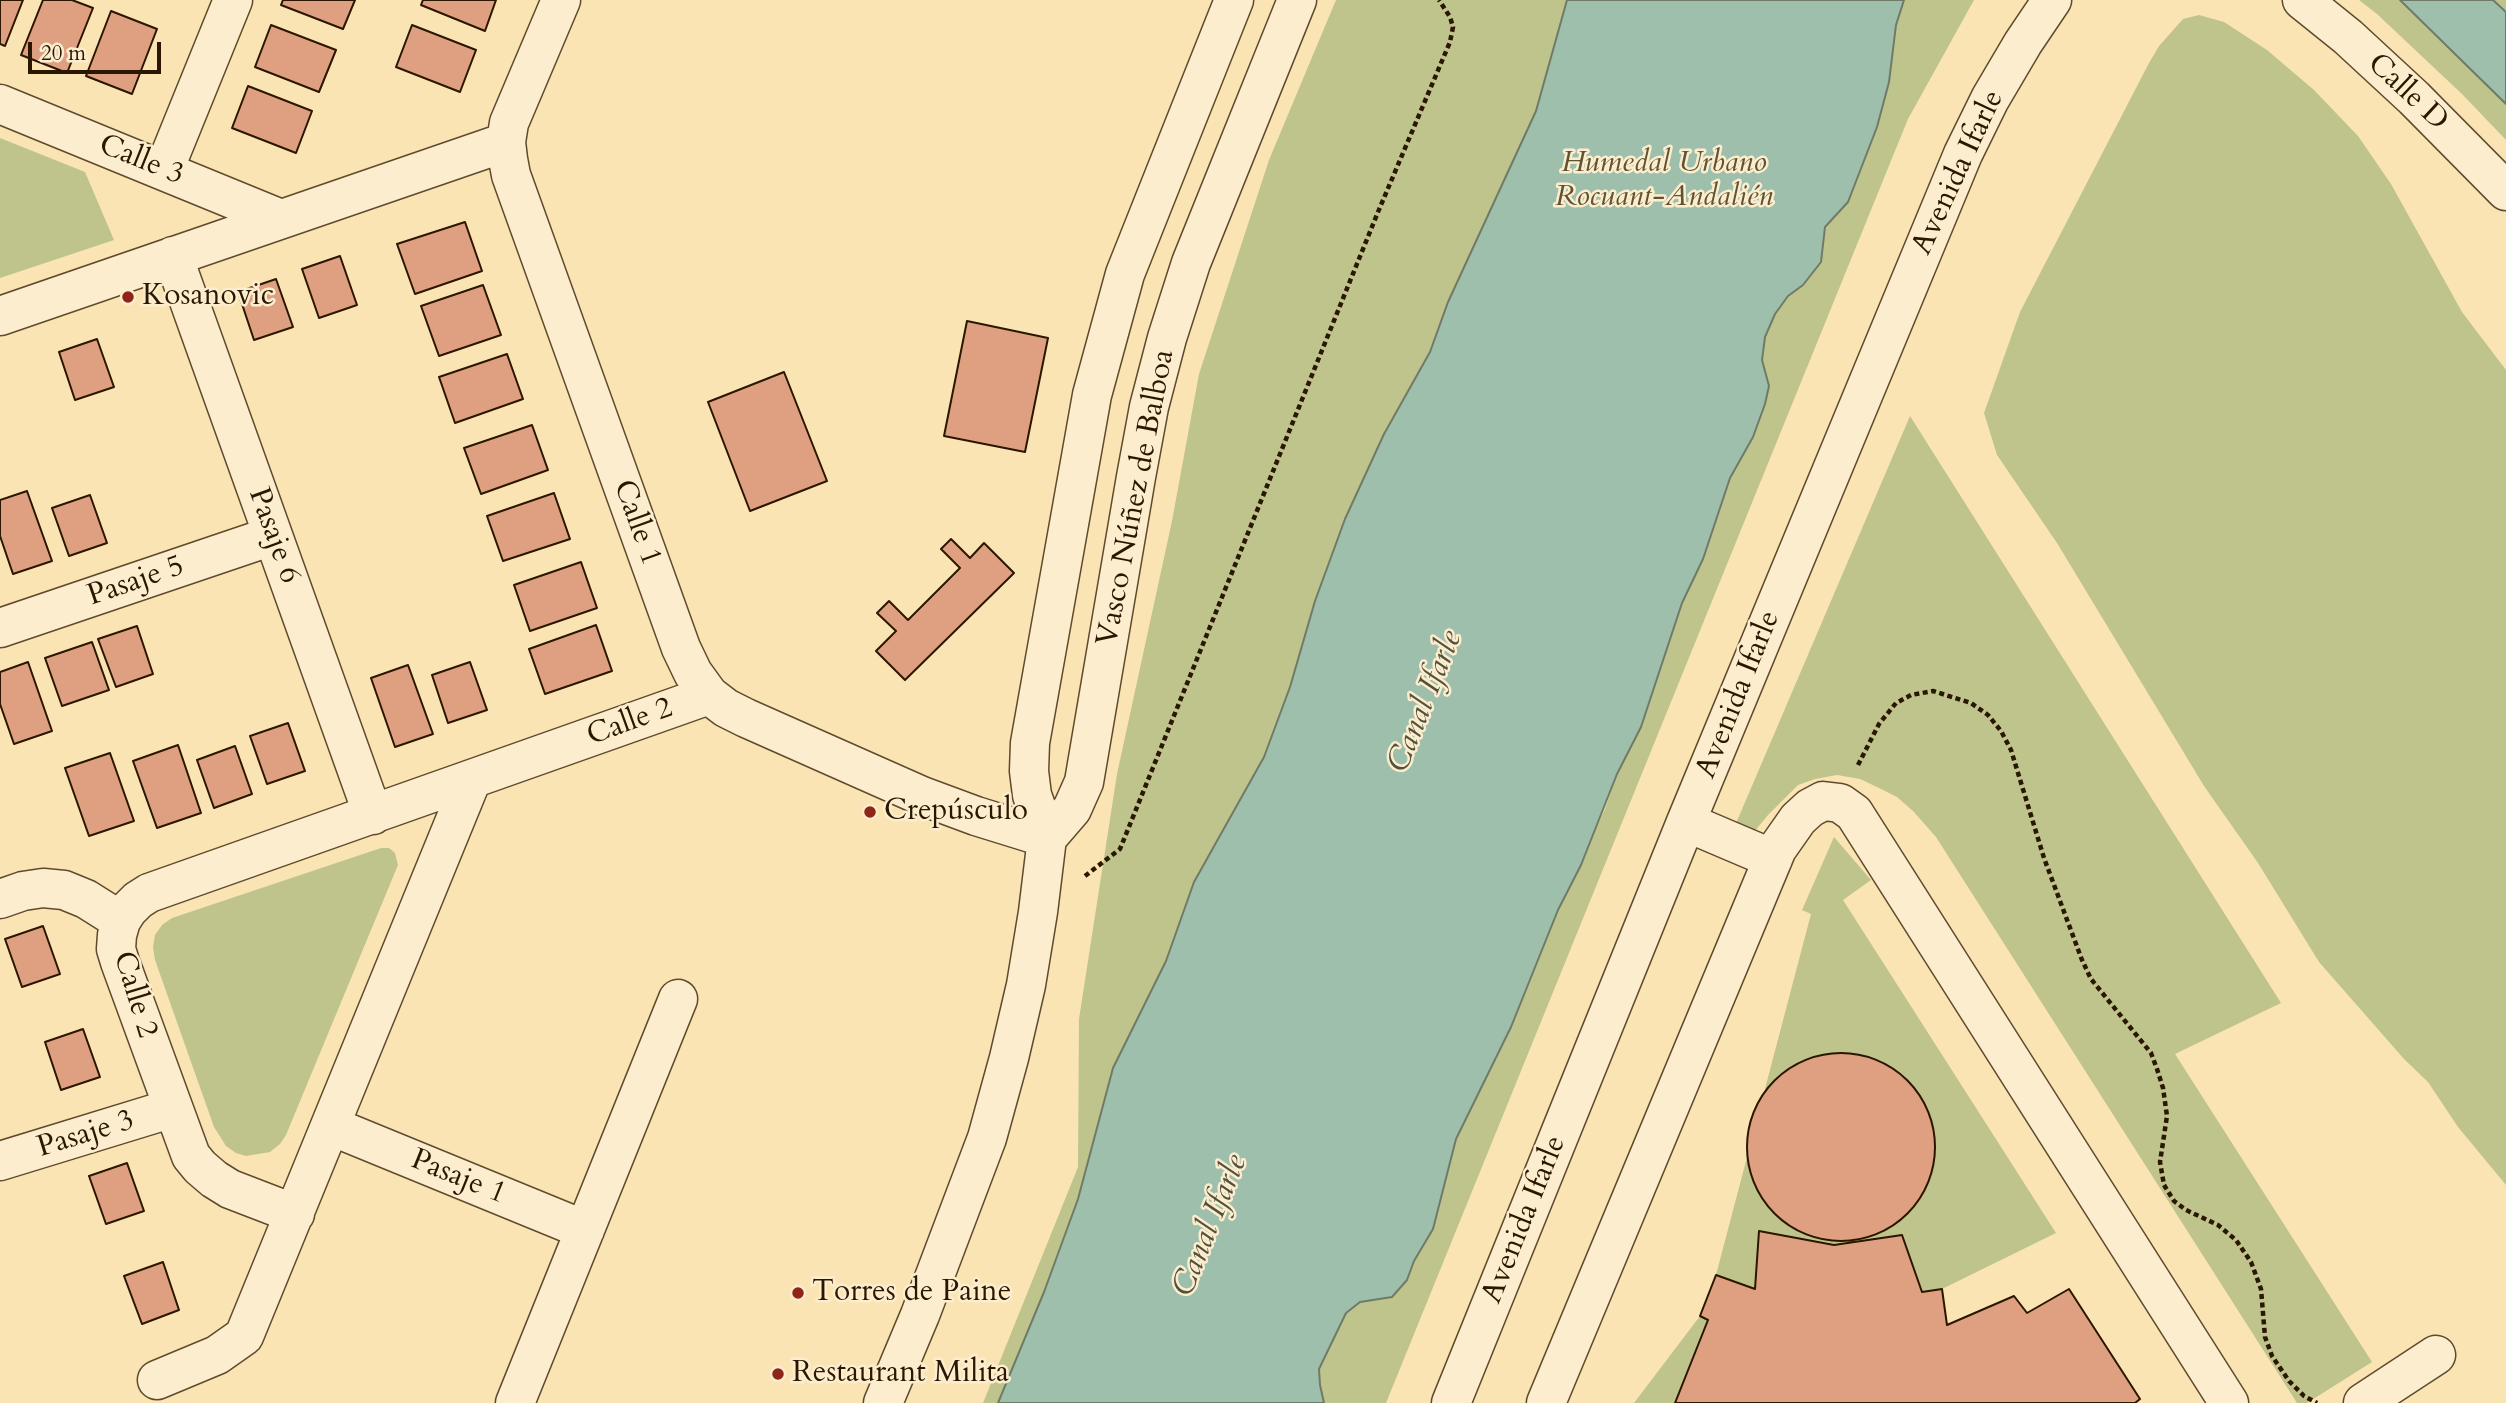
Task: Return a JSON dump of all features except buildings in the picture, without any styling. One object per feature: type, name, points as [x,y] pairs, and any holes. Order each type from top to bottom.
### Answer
[{"type":"street","points":[[164,170],[233,0]]},
{"type":"street","name":"Calle 1","points":[[561,0],[509,122],[506,142],[511,175],[681,648],[693,673],[709,695],[746,718],[922,796],[1047,838]]},
{"type":"street","name":"Vasco Núñez de Balboa","points":[[883,1403],[944,1253],[986,1138],[1012,1046],[1038,912],[1047,838],[1032,795],[1030,743],[1093,395],[1125,274],[1234,0]]},
{"type":"street","name":"Vasco Núñez de Balboa","points":[[1047,838],[1072,808],[1084,782],[1138,465],[1149,407],[1167,338],[1191,263],[1297,0]]},
{"type":"street","name":"Avenida Ifarle","points":[[1451,1403],[1686,822],[1963,154],[1990,99],[2052,0]]},
{"type":"street","name":"Calle D","points":[[2302,0],[2348,37],[2414,98],[2506,191]]},
{"type":"street","name":"Calle 3","points":[[0,104],[281,219]]},
{"type":"street","points":[[0,316],[506,142]]},
{"type":"street","name":"Pasaje 6","points":[[173,256],[373,815]]},
{"type":"street","name":"Pasaje 5","points":[[0,628],[272,536]]},
{"type":"street","name":"Calle 2","points":[[295,1214],[230,1189],[200,1167],[185,1143],[116,949],[121,921],[138,900],[149,893],[709,695]]},
{"type":"street","points":[[156,1380],[217,1355],[244,1336],[472,779]]},
{"type":"street","points":[[1546,1403],[1773,859],[1788,829],[1810,808],[1823,801],[1840,803],[1854,813],[2229,1403]]},
{"type":"street","points":[[1686,822],[1773,859]]},
{"type":"street","points":[[0,899],[43,888],[64,890],[86,898],[121,921]]},
{"type":"street","points":[[515,1403],[678,999]]},
{"type":"street","name":"Pasaje 3","points":[[0,1161],[173,1108]]},
{"type":"street","name":"Pasaje 1","points":[[331,1126],[585,1230]]},
{"type":"street","points":[[2363,1403],[2436,1355]]},
{"type":"path","points":[[1038,912],[1120,849],[1378,212],[1450,42],[1453,27],[1439,0]]},
{"type":"path","points":[[1844,806],[1857,766],[1879,724],[1896,703],[1911,695],[1933,691],[1971,703],[1988,715],[2001,731],[2011,750],[2059,901],[2086,969],[2105,998],[2139,1036],[2151,1053],[2157,1069],[2167,1116],[2160,1162],[2164,1185],[2169,1195],[2186,1210],[2218,1225],[2236,1240],[2251,1262],[2261,1289],[2265,1337],[2272,1356],[2289,1381],[2304,1396],[2317,1403]]},
{"type":"green space","name":"Humedal Urbano Rocuant-Andalién","points":[[1336,0],[1974,0],[1908,119],[1386,1403],[983,1403],[1078,1167],[1079,1019],[1117,774],[1172,521],[1199,374],[1269,160]],"holes":[[[1669,640],[1641,727],[1617,774],[1605,809],[1569,886]]]},
{"type":"green space","points":[[2359,0],[2506,0],[2506,140],[2463,95]]},
{"type":"green space","points":[[2199,15],[2224,22],[2267,50],[2314,90],[2358,136],[2391,184],[2462,312],[2506,370],[2506,1185],[2458,1127],[2428,1082],[2404,1059],[2319,962],[2258,863],[2204,786],[2057,543],[1997,455],[1984,413],[2020,312],[2149,63],[2159,46],[2183,19]]},
{"type":"green space","points":[[0,138],[85,172],[114,240],[0,278]]},
{"type":"green space","points":[[1910,416],[2281,1003],[2175,1054],[2372,1362],[2307,1403],[2297,1403],[1936,837],[1913,811],[1897,797],[1877,787],[1860,779],[1837,775],[1798,785],[1754,832],[1734,828]]},
{"type":"green space","points":[[1834,837],[1871,880],[1843,900],[2056,1233],[1942,1289],[1922,1292],[1902,1235],[1834,1245],[1759,1232],[1755,1289],[1716,1275],[1811,914],[1802,910]]},
{"type":"green space","points":[[381,848],[389,848],[395,853],[398,865],[286,1135],[270,1152],[246,1156],[236,1153],[226,1146],[214,1127],[155,960],[155,935],[162,925],[172,918]]},
{"type":"green space","points":[[1700,1316],[1708,1320],[1675,1403],[1634,1403]]},
{"type":"water","name":"Humedal Urbano Rocuant-Andalién","points":[[1567,0],[1904,0],[1896,25],[1889,82],[1877,127],[1848,202],[1825,227],[1821,262],[1803,285],[1788,296],[1775,314],[1765,337],[1762,360],[1769,386],[1765,404],[1753,437],[1730,478],[1703,559],[1682,603],[1641,727],[1617,774],[1581,865],[1558,910],[1511,1027],[1456,1139],[1433,1229],[1414,1261],[1407,1280],[1392,1297],[1360,1302],[1346,1313],[1319,1369],[1324,1403],[998,1403],[1044,1292],[1078,1199],[1113,1068],[1166,961],[1194,882],[1264,757],[1345,519],[1384,434],[1430,352],[1448,302],[1536,111]]},
{"type":"water","points":[[2400,0],[2493,0],[2506,12],[2506,104]]},
{"type":"place","name":"Kosanovic","points":[[128,297]]},
{"type":"place","name":"Crepúsculo","points":[[870,812]]},
{"type":"place","name":"Torres de Paine","points":[[798,1293]]},
{"type":"place","name":"Restaurant Milita","points":[[778,1374]]},
{"type":"water label","name":"Canal Ifarle","points":[[1426,702]]},
{"type":"water label","name":"Canal Ifarle","points":[[1211,1226]]}]
